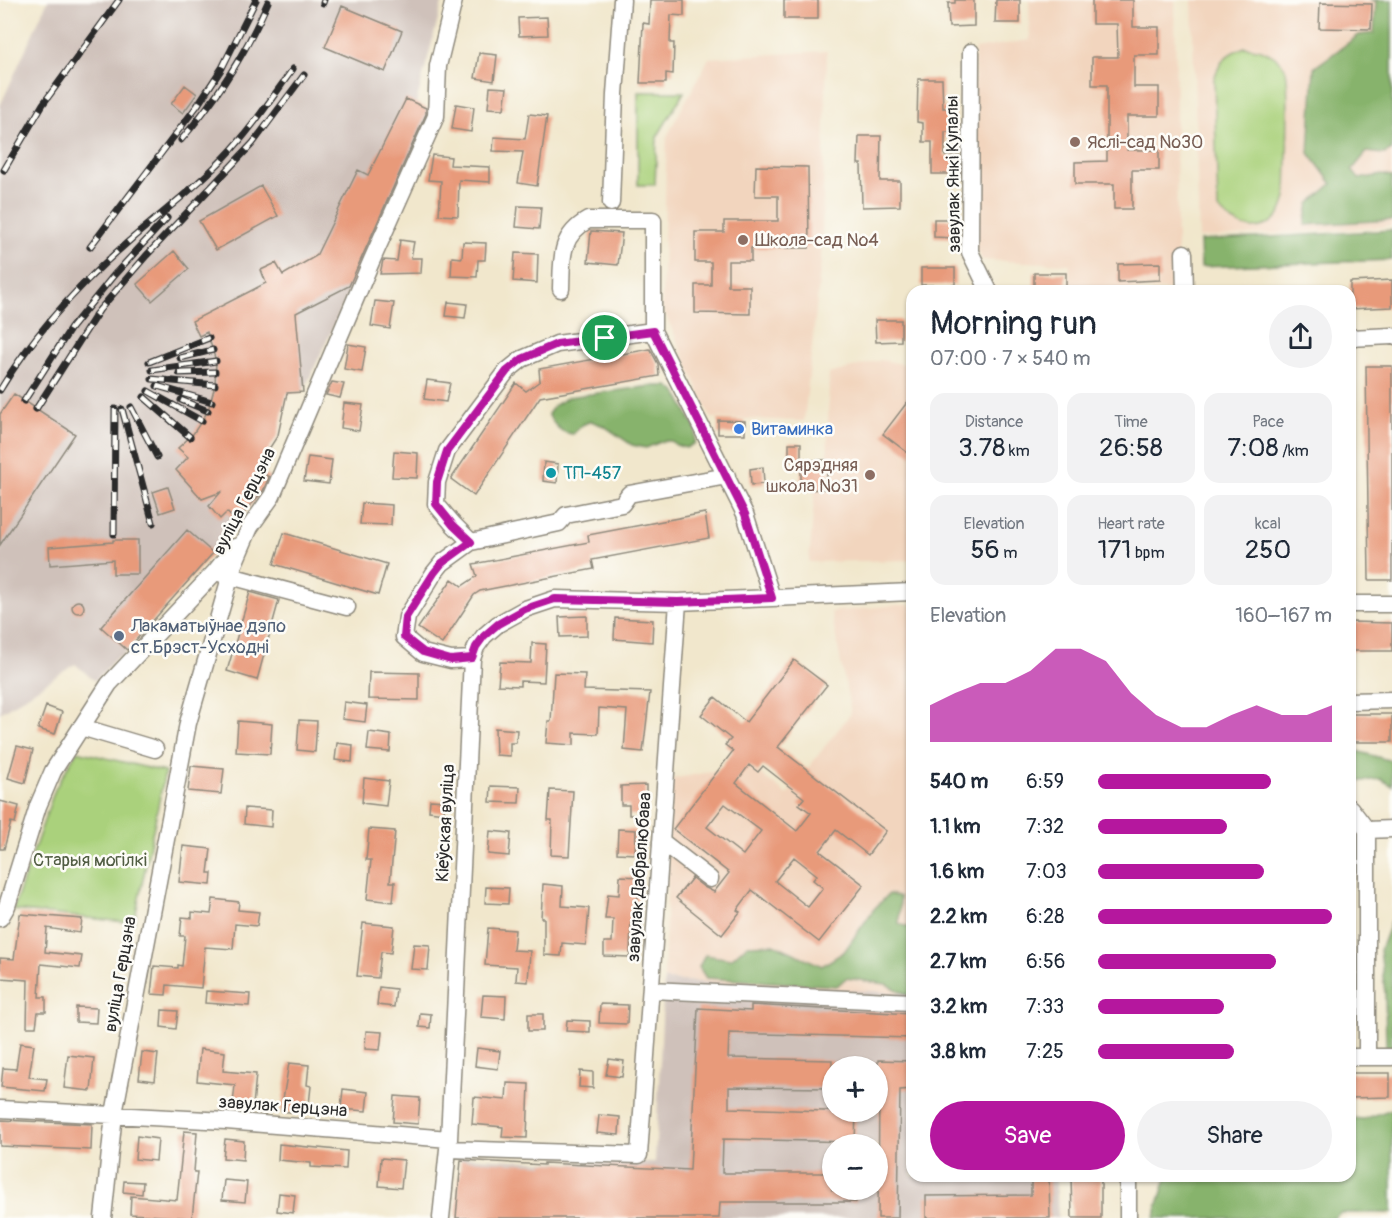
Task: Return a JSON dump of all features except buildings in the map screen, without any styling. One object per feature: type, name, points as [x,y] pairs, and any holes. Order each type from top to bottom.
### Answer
[{"type":"street","name":"вуліца Герцэна","points":[[103,1218],[114,1114],[188,723],[222,574],[272,496],[371,262],[436,116],[438,66],[454,0]]},
{"type":"street","points":[[611,202],[615,94],[622,0]]},
{"type":"street","name":"завулак Янкі Купалы","points":[[971,52],[970,252],[986,285]]},
{"type":"street","points":[[561,289],[562,250],[581,224],[588,220],[653,220],[653,331],[745,514],[772,598]]},
{"type":"street","points":[[1184,253],[1185,285]]},
{"type":"street","points":[[471,542],[436,504],[437,482],[447,451],[507,371],[528,356],[557,344],[653,331]]},
{"type":"street","points":[[1356,338],[1392,336]]},
{"type":"street","points":[[472,658],[451,660],[423,652],[404,637],[406,617],[434,573],[442,563],[471,542],[559,524],[566,515],[622,504],[629,494],[727,476]]},
{"type":"street","points":[[0,918],[7,906],[41,798],[53,771],[81,727],[109,684],[222,574],[347,607]]},
{"type":"street","name":"Кіеўская вуліца","points":[[441,1218],[449,1144],[472,658],[484,636],[498,624],[525,609],[555,599],[678,602],[906,592]]},
{"type":"street","name":"завулак Дабралюбава","points":[[639,1155],[678,602]]},
{"type":"street","points":[[1356,604],[1392,604]]},
{"type":"street","points":[[1356,701],[1392,700]]},
{"type":"street","points":[[81,727],[155,750]]},
{"type":"street","points":[[1356,816],[1367,830],[1367,1057]]},
{"type":"street","points":[[1367,830],[1392,829]]},
{"type":"street","points":[[661,841],[710,879]]},
{"type":"street","points":[[651,990],[906,1002]]},
{"type":"street","points":[[1356,1057],[1392,1057]]},
{"type":"street","name":"завулак Герцэна","points":[[0,1109],[114,1114],[449,1144],[639,1155]]},
{"type":"street","points":[[1128,1182],[1128,1218]]},
{"type":"shaded area","name":"Лакаматыўнае дэпо ст.Брэст-Усходні","points":[[48,0],[443,0],[416,103],[433,112],[303,392],[287,394],[278,435],[257,469],[274,480],[120,658],[117,657],[95,681],[75,664],[0,713],[0,106]]},
{"type":"shaded area","name":"Яслі-сад №30","points":[[1029,0],[1175,0],[1177,253],[1170,285],[1068,285],[1070,264],[982,260],[971,236],[975,49],[1030,40]]},
{"type":"shaded area","points":[[1192,0],[1392,0],[1392,226],[1199,238]]},
{"type":"shaded area","name":"Школа-сад №4","points":[[827,51],[821,262],[804,421],[711,418],[662,306],[667,136],[709,58]]},
{"type":"shaded area","name":"Сярэдняя школа №31","points":[[881,360],[906,365],[906,560],[809,562],[815,490],[827,489],[829,374]]},
{"type":"shaded area","points":[[906,605],[904,994],[664,980],[671,779],[749,765],[787,795],[851,713],[831,612]]},
{"type":"shaded area","points":[[905,927],[906,1182],[1056,1182],[1058,1218],[456,1218],[461,1157],[567,1163],[655,1162],[664,980],[904,993]]},
{"type":"green space","points":[[1370,0],[1392,0],[1392,150],[1384,154],[1367,152],[1352,170],[1359,179],[1382,175],[1392,177],[1392,220],[1305,225],[1309,204],[1332,184],[1309,153],[1314,68],[1359,35],[1374,33],[1376,1]]},
{"type":"green space","points":[[1245,47],[1267,53],[1281,63],[1285,68],[1288,90],[1286,198],[1278,216],[1263,227],[1255,228],[1239,224],[1218,209],[1214,79],[1225,58]]},
{"type":"green space","points":[[638,92],[684,92],[657,137],[655,185],[638,185]]},
{"type":"green space","points":[[1392,230],[1392,260],[1201,267],[1200,241]]},
{"type":"green space","points":[[668,386],[677,393],[696,430],[695,443],[686,448],[671,441],[663,441],[646,448],[632,445],[604,426],[591,421],[582,425],[573,434],[558,428],[548,414],[554,406],[568,397]]},
{"type":"green space","name":"Старыя могілкі","points":[[77,751],[165,772],[134,923],[13,910],[55,789]]},
{"type":"green space","points":[[1356,751],[1392,761],[1392,786],[1381,779],[1361,781],[1356,778]]},
{"type":"green space","points":[[889,894],[900,897],[899,924],[906,926],[906,994],[886,984],[846,978],[837,986],[706,978],[699,967],[705,955],[731,959],[747,945],[774,944],[822,966],[844,952],[874,909]]},
{"type":"green space","points":[[1392,918],[1392,1047],[1386,1047],[1385,993],[1380,950]]},
{"type":"green space","points":[[1392,1109],[1392,1213],[1340,1213],[1334,1218],[1155,1218],[1165,1182],[1356,1182],[1356,1118],[1364,1119]]},
{"type":"railway","points":[[4,170],[43,104],[119,0]]},
{"type":"railway","points":[[90,247],[197,106],[222,68],[256,0]]},
{"type":"railway","points":[[181,140],[207,108],[230,74],[268,2]]},
{"type":"railway","points":[[0,390],[27,350],[58,311],[110,258],[189,191],[234,148],[293,69]]},
{"type":"railway","points":[[95,315],[146,256],[253,143],[304,75]]},
{"type":"railway","points":[[24,401],[71,328],[114,275],[167,218]]},
{"type":"railway","points":[[36,409],[100,309]]},
{"type":"railway","points":[[149,362],[209,338]]},
{"type":"railway","points":[[180,358],[213,350]]},
{"type":"railway","points":[[152,370],[216,361]]},
{"type":"railway","points":[[179,373],[215,372]]},
{"type":"railway","points":[[152,379],[215,385]]},
{"type":"railway","points":[[157,386],[212,402]]},
{"type":"railway","points":[[148,391],[202,421]]},
{"type":"railway","points":[[144,397],[190,437]]},
{"type":"railway","points":[[181,400],[208,411]]},
{"type":"railway","points":[[131,407],[157,457]]},
{"type":"railway","points":[[114,534],[115,409]]},
{"type":"railway","points":[[122,409],[153,523]]},
{"type":"place","name":"Яслі-сад №30","points":[[1075,142]]},
{"type":"place","name":"Школа-сад №4","points":[[743,240]]},
{"type":"place","name":"Витаминка","points":[[739,429]]},
{"type":"place","name":"ТП-457","points":[[551,473]]},
{"type":"place","name":"Сярэдняя школа №31","points":[[870,475]]},
{"type":"place","name":"Лакаматыўнае дэпо ст.Брэст-Усходні","points":[[119,636]]},
{"type":"route","points":[[653,331],[745,514],[772,598],[678,602],[555,599],[525,609],[498,624],[484,636],[472,658],[451,660],[423,652],[404,637],[406,617],[442,563],[471,542],[436,504],[437,482],[447,451],[507,371],[522,359],[557,344],[605,338],[653,331]]}]
